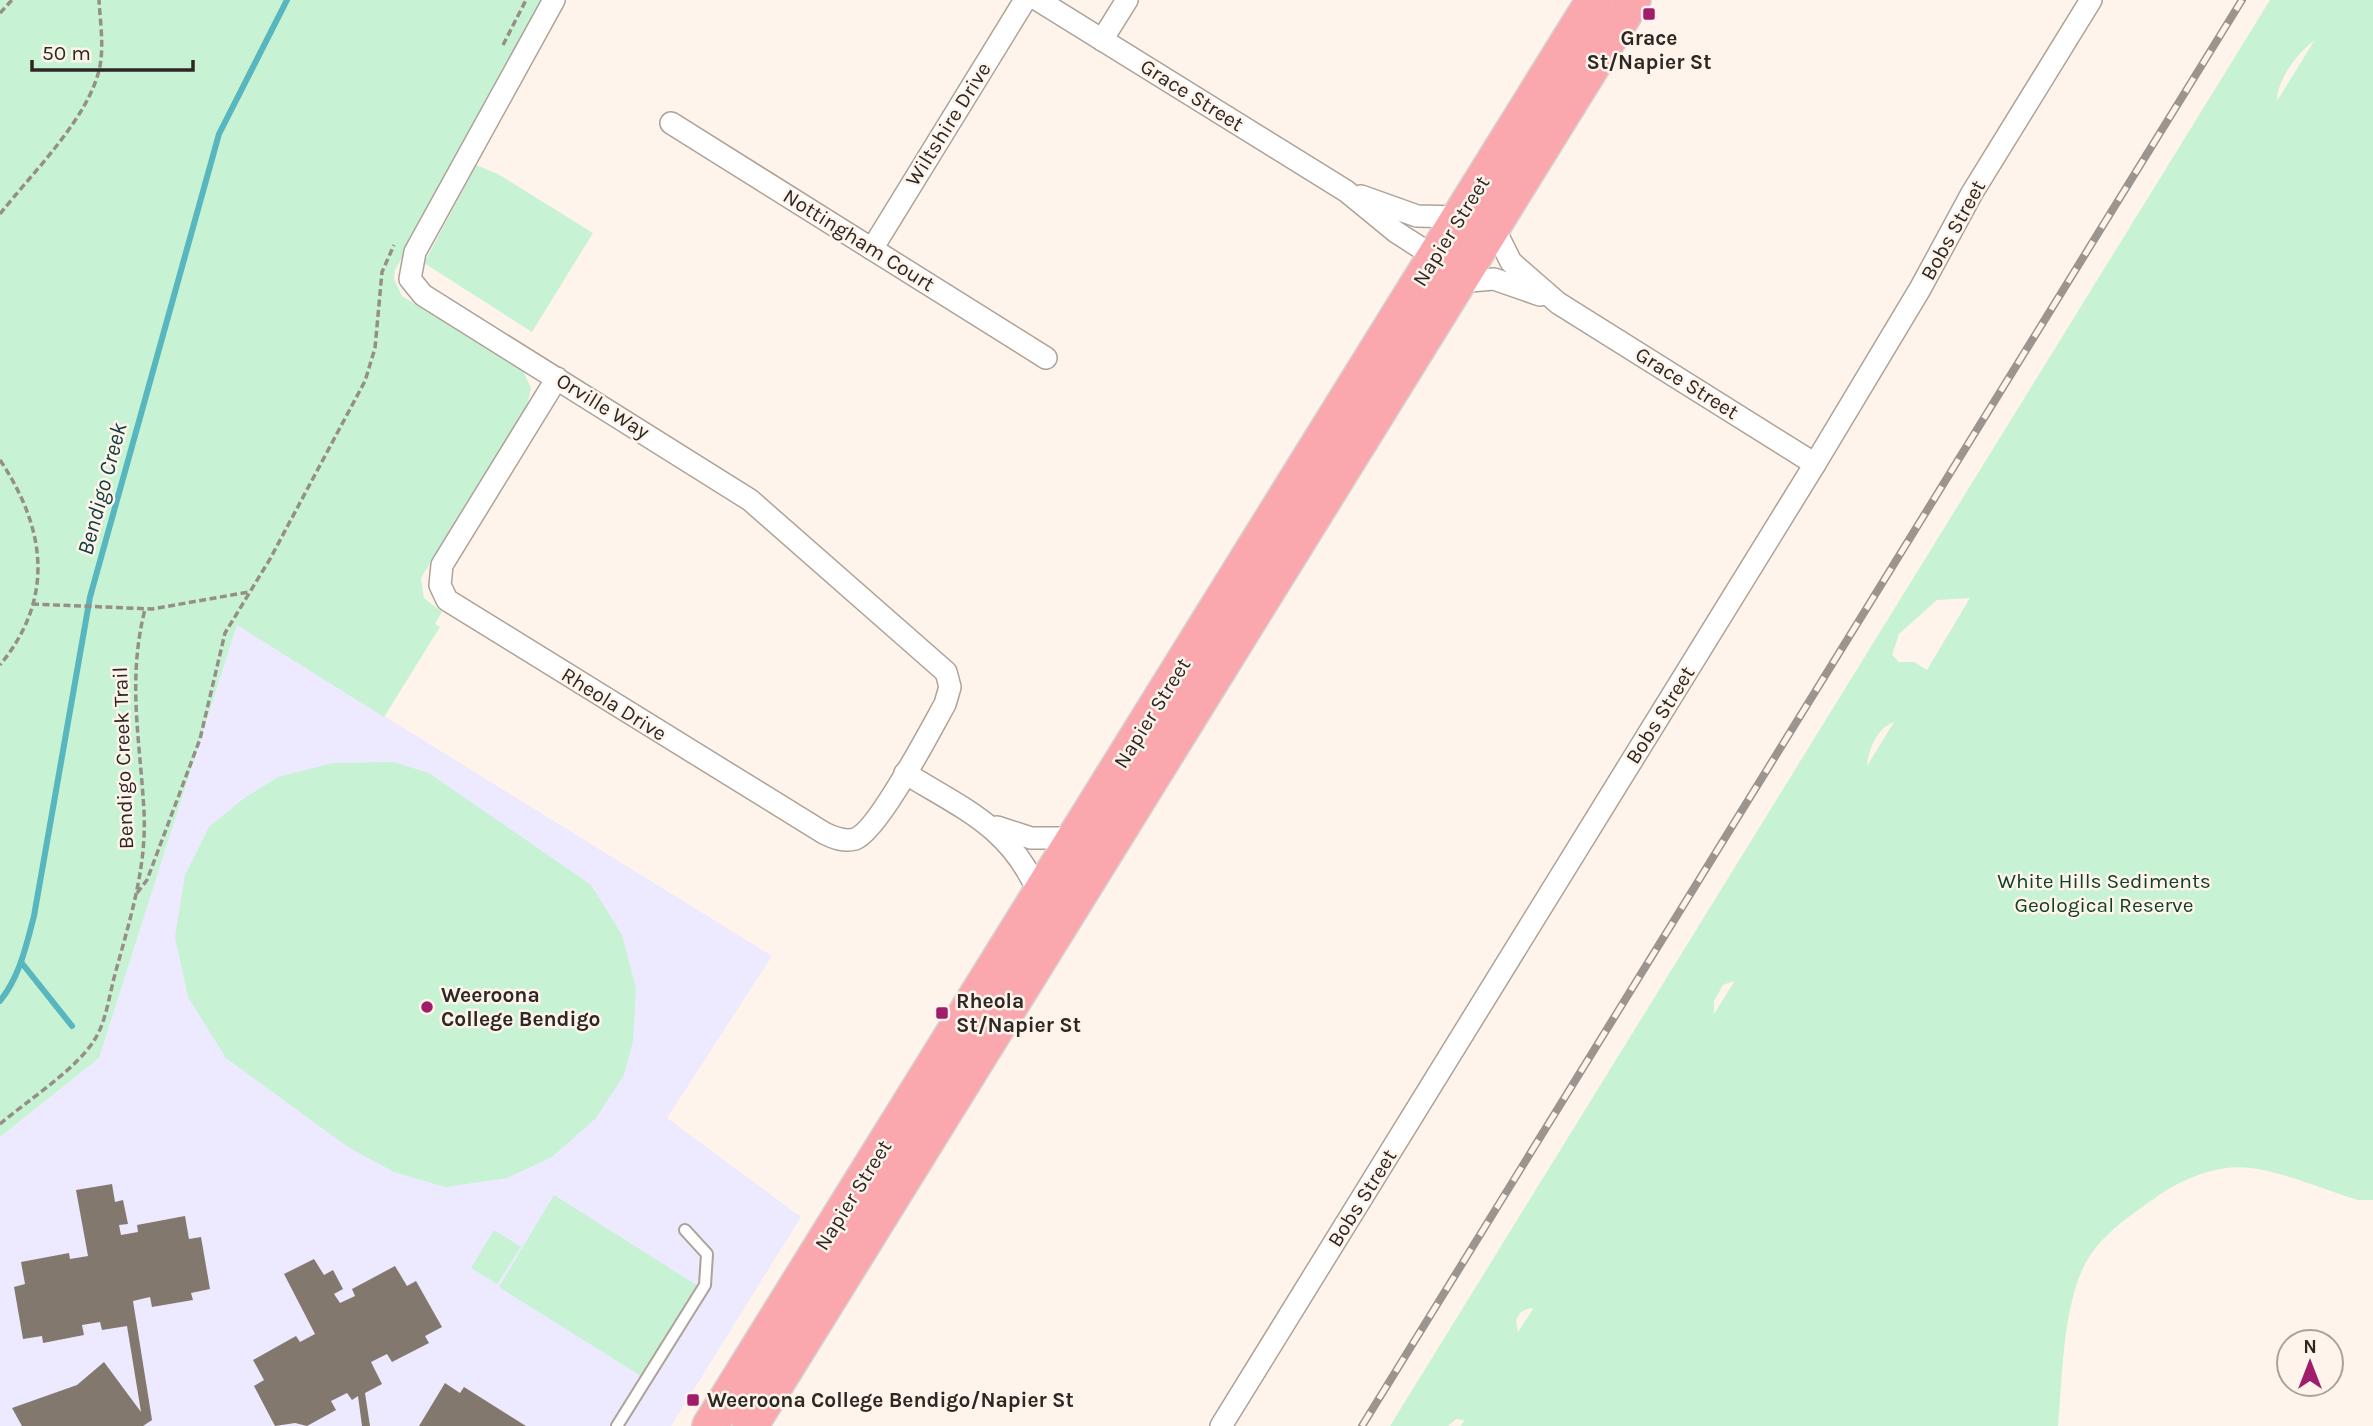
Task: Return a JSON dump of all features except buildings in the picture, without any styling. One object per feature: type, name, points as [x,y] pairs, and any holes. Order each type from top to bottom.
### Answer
[{"type":"highway","name":"Napier Street","points":[[750,1426],[1081,891],[1447,269],[1460,217],[1594,0]]},
{"type":"highway","points":[[1509,136],[1584,45],[1612,0]]},
{"type":"highway","name":"Napier Street","points":[[710,1426],[1075,838],[1447,269],[1493,226],[1633,0]]},
{"type":"highway","points":[[1447,269],[1505,180],[1577,92]]},
{"type":"highway","points":[[965,1015],[1027,943],[1061,890],[1072,886],[1081,891]]},
{"type":"street","name":"Orville Way","points":[[554,0],[415,253],[409,270],[413,286],[423,295],[750,500],[938,663],[949,679],[949,695],[905,773]]},
{"type":"street","name":"Wiltshire Drive","points":[[872,248],[1026,0]]},
{"type":"street","name":"Grace Street","points":[[1038,0],[1346,191],[1447,269],[1501,281],[1558,303]]},
{"type":"street","points":[[1102,40],[1127,0]]},
{"type":"street","name":"Bobs Street","points":[[1221,1426],[1815,464],[1920,289],[1972,193],[2091,0]]},
{"type":"street","name":"Nottingham Court","points":[[671,123],[1046,358]]},
{"type":"street","name":"Grace Street","points":[[1346,191],[1417,216],[1460,217]]},
{"type":"street","name":"Grace Street","points":[[1493,226],[1511,262],[1558,303],[1815,464]]},
{"type":"street","name":"Rheola Drive","points":[[558,378],[442,565],[440,585],[447,600],[835,838],[845,840],[862,835],[905,773]]},
{"type":"street","points":[[905,773],[982,821],[1013,847],[1040,896]]},
{"type":"street","points":[[982,821],[1031,838],[1075,838]]},
{"type":"lane","points":[[617,1426],[705,1285],[707,1254],[685,1230]]},
{"type":"path","points":[[0,13],[12,0]]},
{"type":"path","points":[[0,214],[68,128],[89,95],[101,64],[99,0]]},
{"type":"path","points":[[499,52],[526,0]]},
{"type":"path","points":[[137,893],[147,880],[200,739],[225,633],[365,381],[375,348],[382,272],[397,239]]},
{"type":"path","points":[[0,460],[23,499],[37,540],[39,573],[24,628],[0,665]]},
{"type":"path","points":[[32,604],[145,610],[249,592]]},
{"type":"path","name":"Bendigo Creek Trail","points":[[0,1124],[78,1059],[95,1040],[137,893],[144,823],[133,687],[135,656],[145,610]]},
{"type":"shaded area","name":"Weeroona College Bendigo","points":[[237,625],[772,956],[667,1118],[801,1217],[671,1426],[0,1426],[0,1137],[99,1058]]},
{"type":"green space","points":[[0,0],[544,0],[395,270],[394,279],[402,296],[523,371],[531,388],[527,406],[421,578],[424,598],[442,612],[435,624],[440,627],[384,717],[237,625],[99,1058],[0,1137]]},
{"type":"green space","name":"White Hills Sediments Geological Reserve","points":[[2270,0],[2373,0],[2373,1200],[2358,1200],[2277,1173],[2238,1167],[2188,1179],[2138,1210],[2105,1237],[2081,1272],[2069,1314],[2058,1426],[1461,1426],[1464,1420],[1456,1419],[1448,1426],[1390,1426]],"holes":[[[2314,41],[2277,101],[2284,76]],[[1970,598],[1927,670],[1914,662],[1899,662],[1892,655],[1899,634],[1937,600]],[[1894,722],[1867,766],[1874,740]],[[1734,981],[1714,1014],[1714,1001],[1723,985]],[[1533,1309],[1518,1332],[1516,1320],[1521,1312]]]},
{"type":"green space","points":[[476,165],[498,174],[593,233],[532,332],[424,263]]},
{"type":"green space","points":[[393,762],[429,773],[591,885],[622,935],[636,988],[633,1041],[624,1075],[596,1118],[552,1157],[507,1178],[445,1187],[394,1172],[348,1147],[226,1058],[188,997],[175,937],[185,875],[209,827],[243,799],[278,777],[333,763]]},
{"type":"green space","points":[[554,1195],[698,1286],[641,1376],[499,1287]]},
{"type":"green space","points":[[494,1230],[521,1247],[497,1284],[471,1268]]},
{"type":"waterway","name":"Bendigo Creek","points":[[0,1001],[17,971],[34,916],[90,597],[219,134],[287,0]]},
{"type":"waterway","points":[[21,962],[72,1026]]},
{"type":"railway","points":[[1362,1426],[2242,0]]},
{"type":"place","name":"Grace St/Napier St","points":[[1649,14]]},
{"type":"place","name":"Weeroona College Bendigo","points":[[427,1007]]},
{"type":"place","name":"Rheola St/Napier St","points":[[942,1013]]},
{"type":"place","name":"Weeroona College Bendigo/Napier St","points":[[693,1400]]}]
